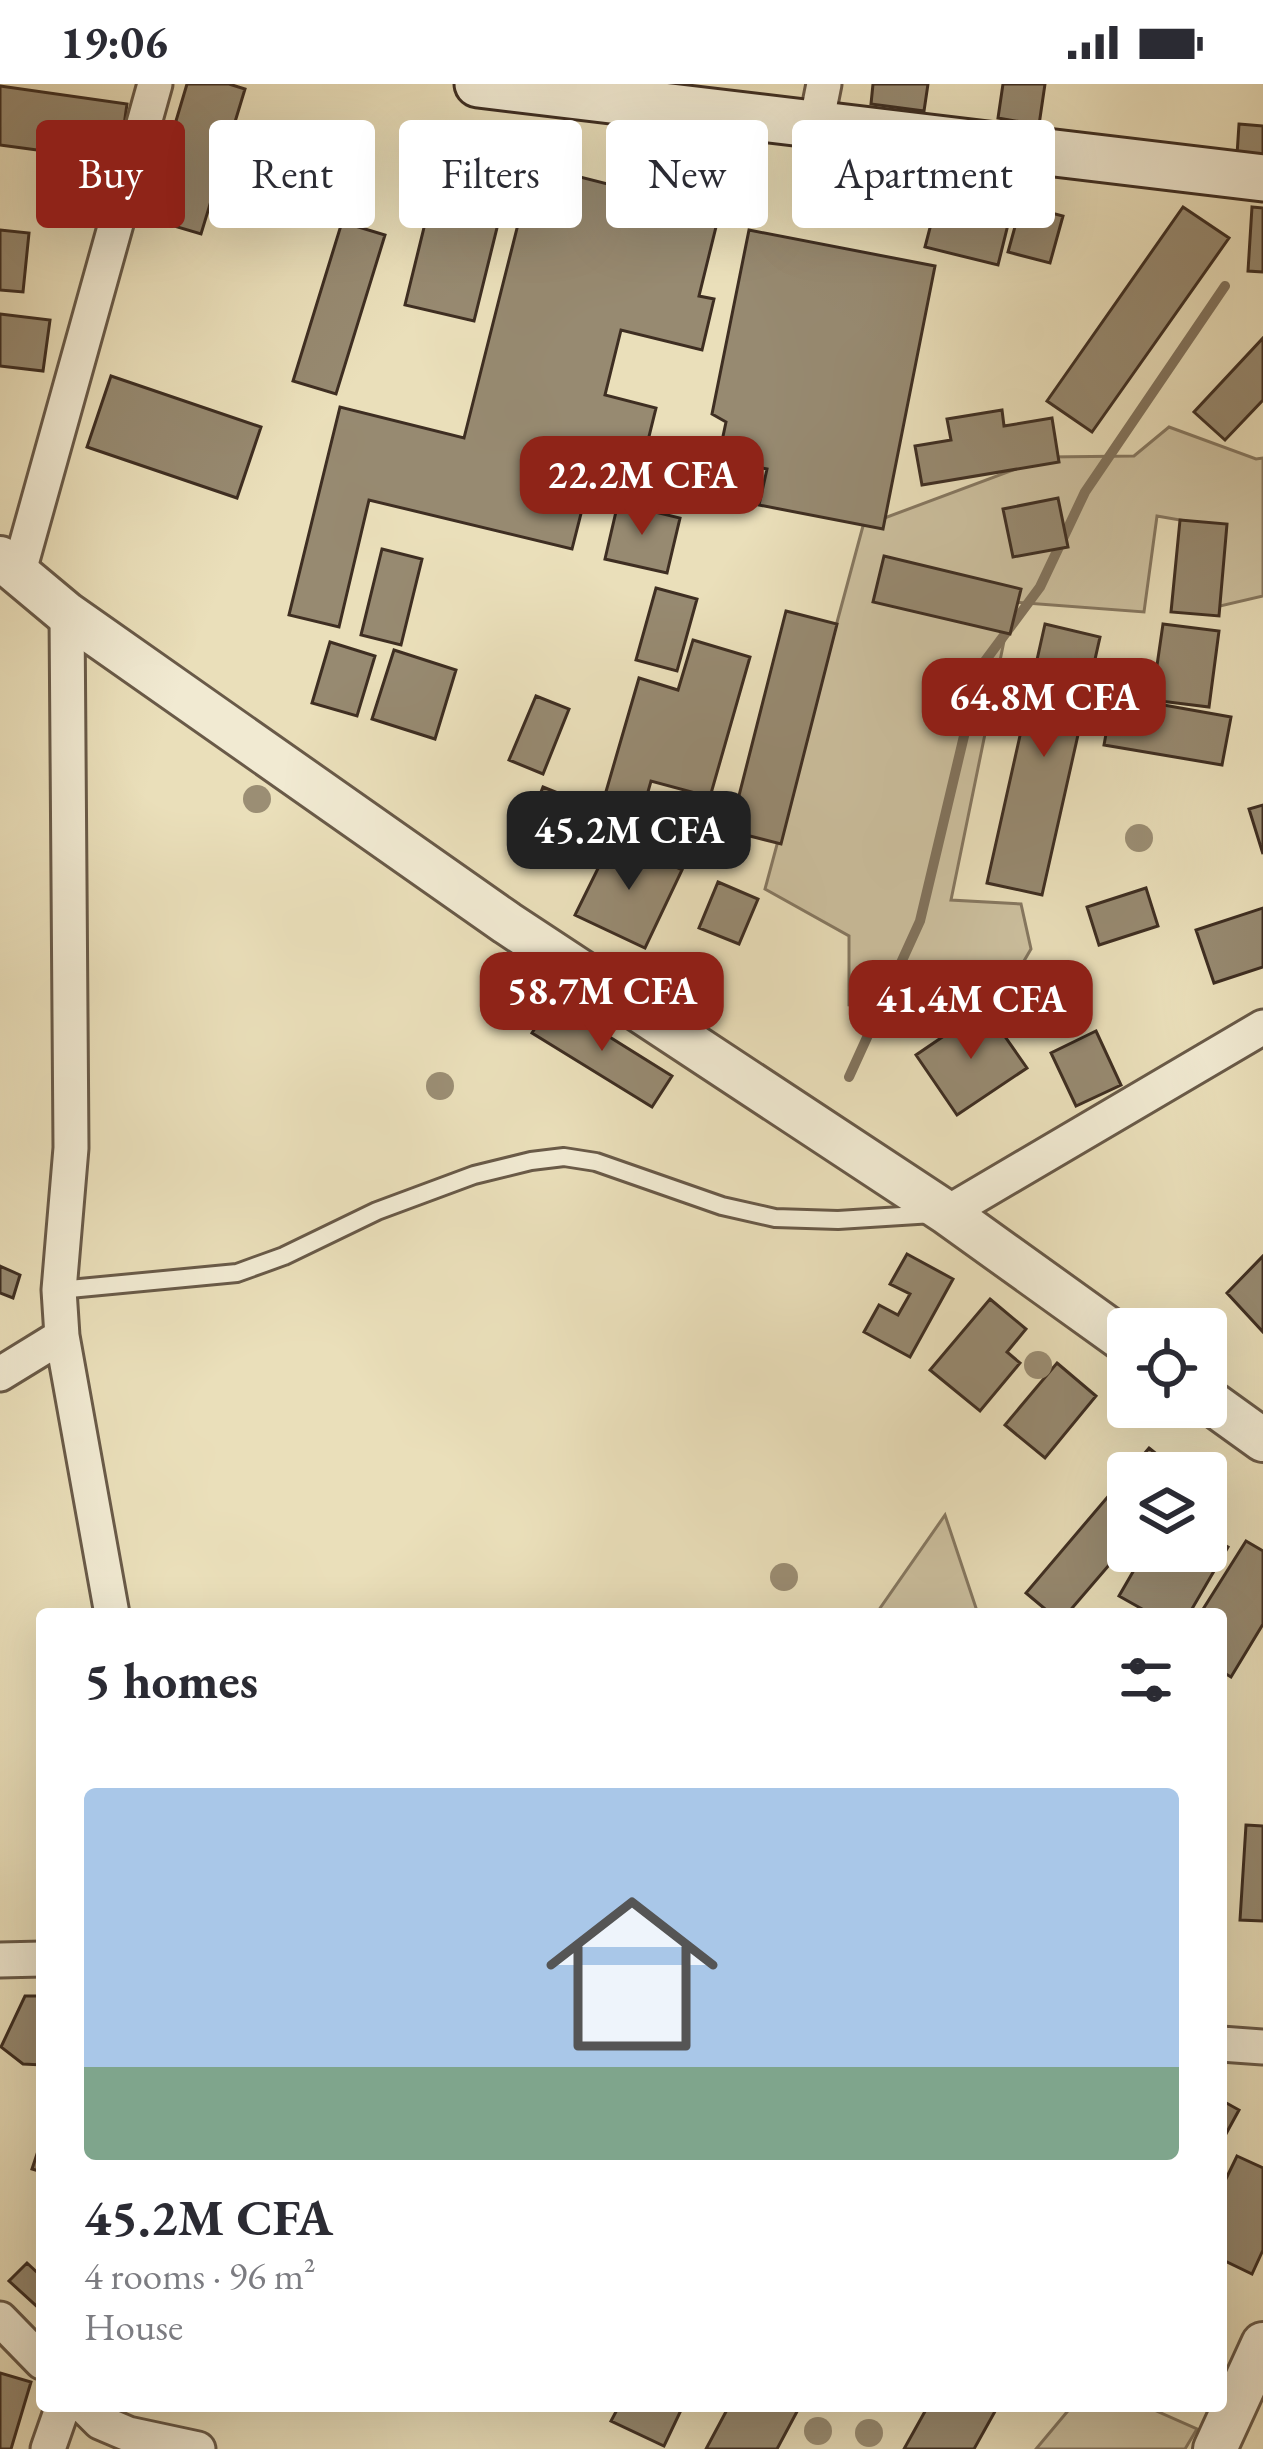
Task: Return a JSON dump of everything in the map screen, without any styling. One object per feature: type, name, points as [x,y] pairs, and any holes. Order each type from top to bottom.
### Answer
[{"type":"main road","points":[[478,84],[820,104],[1263,178]]},
{"type":"street","points":[[155,84],[10,564],[67,614],[507,923],[947,1214],[1107,1328]]},
{"type":"street","points":[[67,614],[71,1148],[59,1290],[62,1336],[111,1608]]},
{"type":"street","points":[[947,1214],[1263,1027]]},
{"type":"street","points":[[0,1374],[62,1336]]},
{"type":"street","points":[[1227,1415],[1263,1440]]},
{"type":"street","points":[[0,1960],[36,1959]]},
{"type":"street","points":[[1227,2044],[1263,2047]]},
{"type":"street","points":[[0,2320],[36,2356]]},
{"type":"street","points":[[1215,2449],[1263,2344]]},
{"type":"street","points":[[48,2449],[61,2412]]},
{"type":"street","points":[[91,2412],[100,2422],[128,2434],[198,2449]]},
{"type":"lane","points":[[59,1290],[237,1273],[284,1256],[377,1210],[454,1182],[564,1157],[596,1162],[722,1206],[775,1218],[947,1214]]},
{"type":"shaded area","points":[[1169,427],[1263,458],[1263,596],[1216,607],[1209,525],[1157,516],[1144,612],[1012,602],[951,900],[1021,904],[1031,949],[1008,988],[969,1016],[849,1005],[849,936],[765,889],[863,526],[1048,457],[1134,456]]},
{"type":"shaded area","points":[[945,1515],[976,1608],[880,1608]]},
{"type":"shaded area","points":[[1067,2412],[1159,2412],[1197,2429],[1185,2449],[1036,2449]]},
{"type":"building","points":[[187,84],[229,84],[245,89],[236,120],[209,120],[209,208],[201,234],[181,228],[185,228],[185,120],[176,120]]},
{"type":"building","points":[[873,84],[928,84],[924,111],[871,104]]},
{"type":"building","points":[[1003,84],[1045,84],[1040,120],[998,118]]},
{"type":"building","points":[[0,86],[127,104],[125,120],[36,120],[36,150],[0,145]]},
{"type":"building","points":[[1239,124],[1263,126],[1263,158],[1237,155]]},
{"type":"building","points":[[582,177],[606,184],[606,228],[716,228],[699,296],[714,299],[702,350],[621,330],[605,395],[656,408],[635,493],[589,482],[572,549],[369,500],[339,627],[289,615],[340,407],[464,438],[517,228],[582,228]]},
{"type":"building","points":[[1183,207],[1229,238],[1092,432],[1047,401]]},
{"type":"building","points":[[1252,207],[1263,208],[1263,272],[1248,271]]},
{"type":"building","points":[[1055,214],[1063,216],[1050,263],[1008,252],[1015,228],[1055,228]]},
{"type":"building","points":[[340,228],[385,235],[336,394],[293,381]]},
{"type":"building","points":[[424,228],[497,228],[474,321],[405,305]]},
{"type":"building","points":[[930,228],[1007,228],[998,265],[925,247]]},
{"type":"building","points":[[0,230],[29,233],[23,292],[0,290]]},
{"type":"building","points":[[749,230],[935,266],[883,529],[759,505],[767,469],[718,460],[726,422],[712,414]]},
{"type":"building","points":[[0,314],[50,320],[43,371],[0,366]]},
{"type":"building","points":[[1263,338],[1263,400],[1225,440],[1194,412]]},
{"type":"building","points":[[111,376],[261,427],[237,498],[87,447]]},
{"type":"building","points":[[1002,410],[1004,426],[1052,418],[1059,462],[922,485],[915,446],[951,440],[947,419]]},
{"type":"building","points":[[1058,498],[1068,547],[1013,557],[1003,509]]},
{"type":"building","points":[[618,503],[680,518],[667,573],[605,559]]},
{"type":"building","points":[[1180,520],[1227,524],[1219,616],[1171,612]]},
{"type":"building","points":[[382,549],[422,559],[401,645],[361,635]]},
{"type":"building","points":[[884,556],[1021,589],[1010,634],[873,602]]},
{"type":"building","points":[[656,588],[697,599],[677,671],[636,660]]},
{"type":"building","points":[[786,611],[837,624],[781,844],[730,831]]},
{"type":"building","points":[[1045,624],[1100,637],[1042,895],[987,883]]},
{"type":"building","points":[[1163,624],[1219,631],[1209,707],[1152,700]]},
{"type":"building","points":[[693,640],[750,657],[710,797],[651,781],[644,806],[605,795],[639,678],[678,690]]},
{"type":"building","points":[[330,642],[375,656],[357,716],[312,703]]},
{"type":"building","points":[[394,650],[456,670],[435,739],[372,719]]},
{"type":"building","points":[[536,696],[569,709],[543,774],[509,760]]},
{"type":"building","points":[[1113,696],[1231,717],[1222,765],[1104,745]]},
{"type":"building","points":[[543,787],[595,808],[573,863],[521,843]]},
{"type":"building","points":[[1263,805],[1263,854],[1249,809]]},
{"type":"building","points":[[613,838],[682,870],[645,948],[575,915]]},
{"type":"building","points":[[718,882],[758,899],[739,944],[699,928]]},
{"type":"building","points":[[1146,888],[1158,926],[1099,945],[1087,907]]},
{"type":"building","points":[[1263,908],[1263,967],[1214,983],[1196,930]]},
{"type":"building","points":[[552,1001],[672,1076],[652,1107],[532,1033]]},
{"type":"building","points":[[985,1008],[1027,1068],[957,1115],[916,1055]]},
{"type":"building","points":[[1096,1031],[1121,1085],[1076,1106],[1051,1053]]},
{"type":"building","points":[[907,1254],[953,1279],[910,1357],[864,1332],[879,1305],[898,1315],[910,1294],[890,1284]]},
{"type":"building","points":[[1263,1256],[1263,1332],[1227,1293]]},
{"type":"building","points":[[0,1266],[20,1275],[13,1298],[0,1293]]},
{"type":"building","points":[[990,1299],[1026,1329],[1007,1352],[1020,1363],[980,1411],[930,1370]]},
{"type":"building","points":[[1057,1363],[1096,1396],[1045,1458],[1005,1425]]},
{"type":"building","points":[[1107,1498],[1107,1567],[1072,1608],[1044,1608],[1026,1593]]},
{"type":"building","points":[[1246,1541],[1263,1551],[1263,1624],[1231,1677],[1227,1675],[1227,1608],[1204,1608]]},
{"type":"building","points":[[1133,1572],[1213,1572],[1192,1608],[1140,1608],[1119,1596]]},
{"type":"building","points":[[1246,1825],[1263,1826],[1263,1921],[1240,1920]]},
{"type":"building","points":[[25,1996],[36,1996],[36,2065],[23,2064],[1,2047]]},
{"type":"building","points":[[1227,2103],[1239,2110],[1227,2132]]},
{"type":"building","points":[[1237,2156],[1263,2168],[1263,2250],[1252,2274],[1227,2262],[1227,2177]]},
{"type":"building","points":[[27,2263],[36,2271],[36,2306],[9,2281]]},
{"type":"building","points":[[0,2373],[31,2382],[11,2449],[0,2449]]},
{"type":"building","points":[[616,2412],[680,2412],[664,2446],[611,2421]]},
{"type":"building","points":[[726,2412],[797,2412],[777,2449],[706,2449]]},
{"type":"building","points":[[925,2412],[995,2412],[974,2449],[904,2449]]},
{"type":"waterway","points":[[849,1077],[920,921],[985,661],[1040,587],[1085,492],[1225,286]]}]
